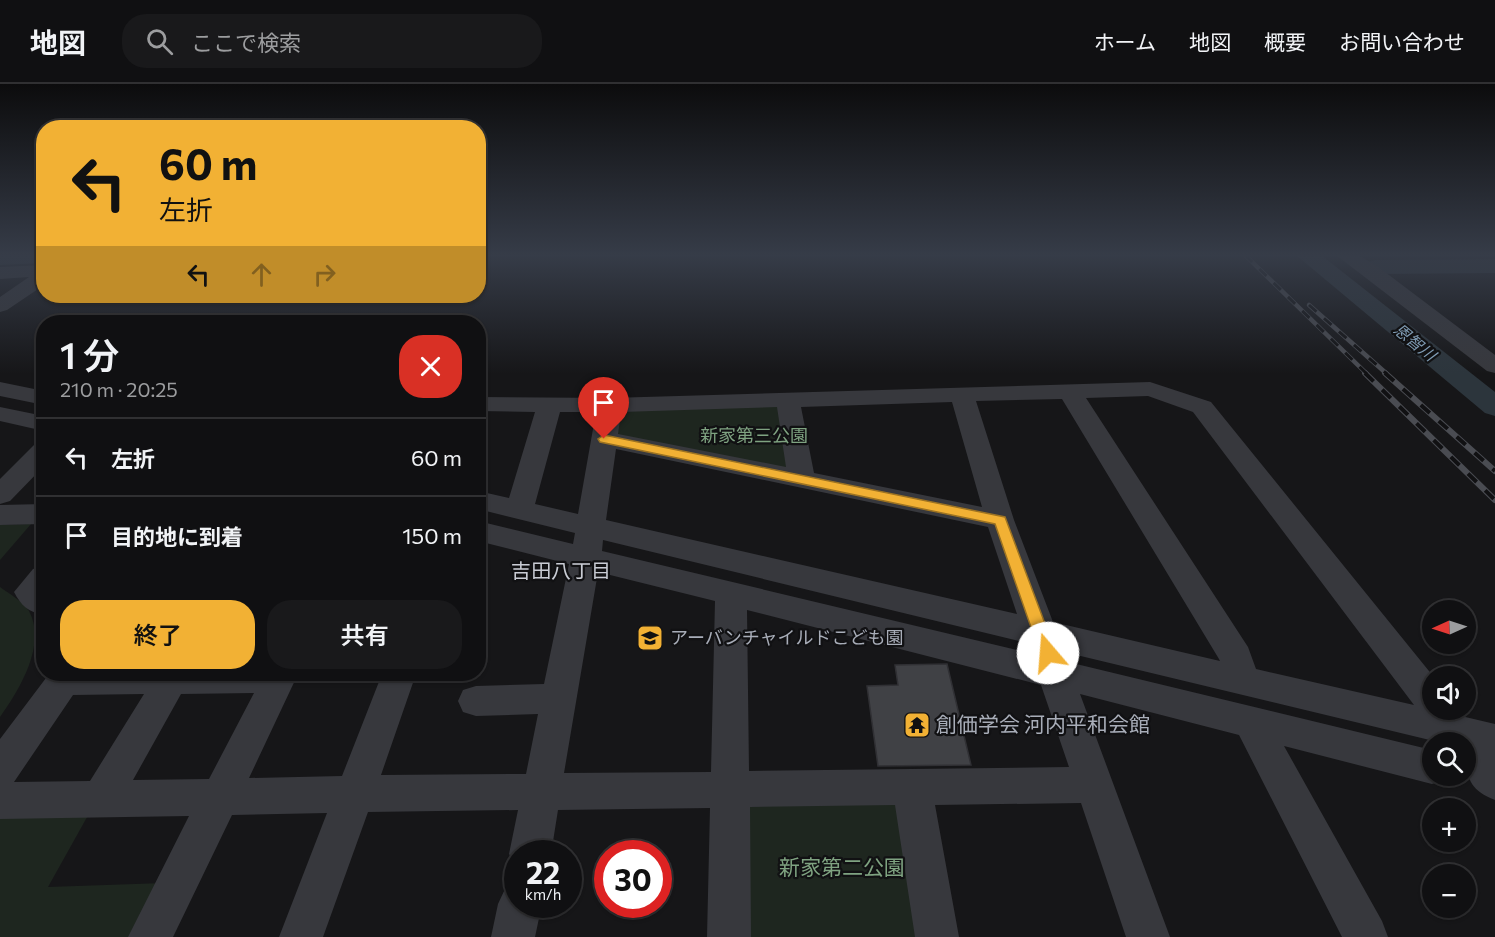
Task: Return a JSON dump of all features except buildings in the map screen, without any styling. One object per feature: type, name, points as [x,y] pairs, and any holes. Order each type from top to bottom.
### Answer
[{"type":"street","points":[[0,306],[16,295]]},
{"type":"street","points":[[1402,295],[1495,366]]},
{"type":"street","points":[[0,389],[36,396]]},
{"type":"street","points":[[486,404],[610,405],[1150,389],[1202,407],[1422,688]]},
{"type":"street","points":[[1070,392],[1236,657],[1242,681]]},
{"type":"street","points":[[962,396],[1000,520],[1148,937]]},
{"type":"street","points":[[788,399],[801,479]]},
{"type":"street","points":[[519,510],[550,404]]},
{"type":"street","points":[[533,840],[588,542],[610,405]]},
{"type":"street","points":[[1,415],[36,422]]},
{"type":"street","points":[[604,439],[1000,520]]},
{"type":"street","points":[[0,464],[36,456]]},
{"type":"street","points":[[0,495],[36,457]]},
{"type":"street","points":[[486,502],[519,510],[588,542],[731,593],[1422,764]]},
{"type":"street","points":[[0,515],[36,514]]},
{"type":"street","points":[[486,532],[588,542],[1042,634],[1456,732]]},
{"type":"street","points":[[36,586],[30,592],[36,599]]},
{"type":"street","points":[[729,937],[731,593]]},
{"type":"street","points":[[0,770],[63,681]]},
{"type":"street","points":[[101,799],[170,681]]},
{"type":"street","points":[[150,937],[278,681]]},
{"type":"street","points":[[301,937],[396,681]]},
{"type":"street","points":[[476,701],[559,698]]},
{"type":"street","points":[[1250,721],[1366,937]]},
{"type":"street","points":[[1476,736],[1495,740]]},
{"type":"street","points":[[1476,758],[1495,782]]},
{"type":"street","points":[[1476,777],[1495,782]]},
{"type":"street","points":[[0,801],[355,794],[1094,785]]},
{"type":"street","points":[[912,788],[937,937]]},
{"type":"street","points":[[513,937],[517,918]]},
{"type":"green space","name":"新家第三公園","points":[[776,405],[785,411],[791,467],[784,472],[621,439],[609,428],[610,415],[624,410]]},
{"type":"green space","points":[[31,524],[0,560],[0,525]]},
{"type":"green space","points":[[0,587],[27,608],[34,624],[35,638],[29,666],[23,680],[0,717]]},
{"type":"green space","name":"新家第二公園","points":[[888,797],[905,811],[927,937],[741,937],[739,816],[756,800]]},
{"type":"green space","points":[[91,810],[48,887],[164,883],[137,937],[0,937],[0,812]]},
{"type":"waterway","name":"恩智川","points":[[1356,295],[1495,407]]},
{"type":"railway","points":[[1286,295],[1367,374]]},
{"type":"railway","points":[[1309,305],[1387,374]]},
{"type":"railway","points":[[1365,373],[1495,500]]},
{"type":"railway","points":[[1385,373],[1495,471]]},
{"type":"place","name":"アーバンチャイルドこども園","points":[[650,638]]},
{"type":"place","name":"創価学会 河内平和会館","points":[[917,725]]},
{"type":"district","name":"吉田八丁目","points":[[561,571]]},
{"type":"route","points":[[604,439],[1000,520],[1048,653]]}]
